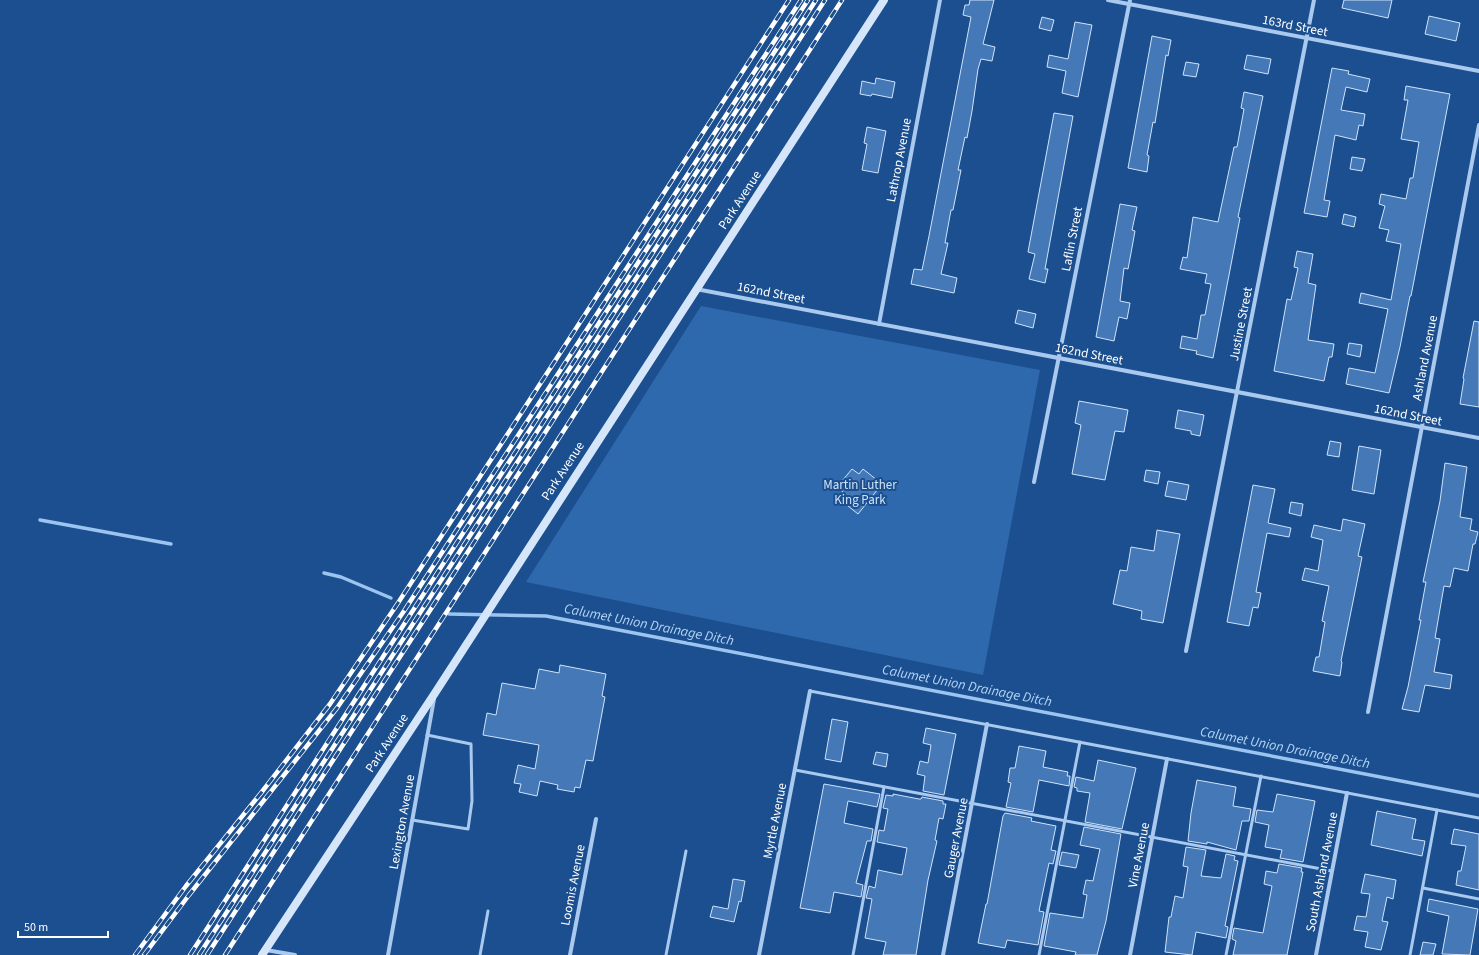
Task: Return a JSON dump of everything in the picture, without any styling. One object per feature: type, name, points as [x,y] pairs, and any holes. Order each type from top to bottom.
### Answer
[{"type":"street","name":"Park Avenue","points":[[263,952],[435,692],[884,0]]},
{"type":"street","name":"Lathrop Avenue","points":[[878,324],[940,0]]},
{"type":"street","name":"163rd Street","points":[[1108,0],[1130,2],[1479,71]]},
{"type":"street","name":"Justine Street","points":[[1186,651],[1314,0]]},
{"type":"street","name":"Laflin Street","points":[[1034,482],[1130,2]]},
{"type":"street","name":"Ashland Avenue","points":[[1368,712],[1479,125]]},
{"type":"street","name":"162nd Street","points":[[696,289],[1479,438]]},
{"type":"street","name":"Myrtle Avenue","points":[[759,955],[810,691]]},
{"type":"street","name":"Lexington Avenue","points":[[388,955],[435,692]]},
{"type":"street","name":"Gauger Avenue","points":[[943,955],[987,724]]},
{"type":"street","name":"Vine Avenue","points":[[1130,955],[1167,758]]},
{"type":"street","name":"South Ashland Avenue","points":[[1316,955],[1347,793]]},
{"type":"street","name":"Loomis Avenue","points":[[570,955],[596,819]]},
{"type":"street","points":[[263,952],[295,955]]},
{"type":"lane","points":[[810,691],[1479,818]]},
{"type":"lane","points":[[412,820],[468,829],[472,801],[471,744],[427,735]]},
{"type":"lane","points":[[1039,955],[1080,742]]},
{"type":"lane","points":[[794,770],[1332,871]]},
{"type":"lane","points":[[1226,955],[1261,776]]},
{"type":"lane","points":[[853,955],[884,787]]},
{"type":"lane","points":[[1410,955],[1437,810]]},
{"type":"lane","points":[[666,955],[686,851]]},
{"type":"lane","points":[[1423,888],[1479,899]]},
{"type":"lane","points":[[480,955],[488,911]]},
{"type":"green space","name":"Martin Luther King Park","points":[[701,306],[1040,370],[983,675],[526,582]]},
{"type":"building","points":[[970,0],[994,0],[983,44],[995,47],[992,61],[981,59],[978,69],[967,138],[965,137],[958,170],[961,170],[953,210],[951,210],[945,243],[948,243],[941,274],[957,278],[954,293],[911,284],[914,269],[922,270],[971,17],[963,15],[965,5],[969,5]]},
{"type":"building","points":[[1344,0],[1392,0],[1388,18],[1342,8]]},
{"type":"building","points":[[1429,16],[1460,23],[1456,41],[1425,34]]},
{"type":"building","points":[[1042,17],[1054,20],[1051,31],[1039,28]]},
{"type":"building","points":[[1075,22],[1092,25],[1078,97],[1062,93],[1066,71],[1047,67],[1049,55],[1068,59]]},
{"type":"building","points":[[1152,36],[1171,40],[1168,56],[1166,55],[1155,123],[1153,122],[1147,155],[1149,156],[1147,172],[1128,168]]},
{"type":"building","points":[[1247,55],[1271,59],[1268,74],[1244,69]]},
{"type":"building","points":[[1186,62],[1199,64],[1196,77],[1183,75]]},
{"type":"building","points":[[1332,68],[1349,71],[1348,74],[1370,79],[1367,92],[1346,87],[1341,110],[1365,114],[1363,126],[1359,125],[1356,140],[1335,135],[1324,200],[1330,201],[1327,217],[1304,213]]},
{"type":"building","points":[[876,78],[895,82],[892,98],[872,94],[871,96],[860,94],[862,81],[875,84]]},
{"type":"building","points":[[1406,86],[1450,94],[1411,296],[1389,393],[1346,384],[1349,368],[1375,373],[1388,309],[1359,303],[1361,293],[1391,300],[1401,244],[1386,241],[1389,230],[1379,228],[1385,206],[1379,204],[1381,194],[1406,199],[1410,178],[1413,178],[1419,142],[1401,139],[1408,100],[1404,100]]},
{"type":"building","points":[[1244,92],[1263,96],[1238,217],[1240,218],[1213,358],[1196,354],[1197,351],[1180,348],[1182,336],[1197,339],[1201,315],[1205,315],[1211,284],[1205,283],[1207,274],[1180,269],[1183,257],[1187,258],[1193,217],[1218,222],[1234,147],[1237,147],[1244,109],[1241,108]]},
{"type":"building","points":[[1054,113],[1073,116],[1045,269],[1048,269],[1045,283],[1029,279],[1035,254],[1028,252]]},
{"type":"building","points":[[867,127],[886,131],[878,173],[862,170],[867,144],[864,143]]},
{"type":"building","points":[[1352,157],[1365,159],[1362,171],[1350,169]]},
{"type":"building","points":[[1120,204],[1137,207],[1132,230],[1135,231],[1128,269],[1124,268],[1120,301],[1130,303],[1127,319],[1119,317],[1114,341],[1096,337]]},
{"type":"building","points":[[1344,214],[1356,217],[1354,227],[1342,224]]},
{"type":"building","points":[[1297,251],[1313,254],[1308,283],[1316,285],[1308,340],[1334,344],[1332,357],[1329,357],[1324,381],[1274,371],[1287,299],[1291,300],[1298,268],[1294,267]]},
{"type":"building","points":[[1018,310],[1036,314],[1033,328],[1015,323]]},
{"type":"building","points":[[1474,321],[1479,322],[1479,407],[1460,404],[1463,378]]},
{"type":"building","points":[[1349,343],[1362,345],[1360,357],[1347,354]]},
{"type":"building","points":[[1079,401],[1128,410],[1124,432],[1115,431],[1105,480],[1072,474],[1081,425],[1075,423]]},
{"type":"building","points":[[1178,410],[1204,415],[1200,436],[1191,434],[1191,431],[1175,428]]},
{"type":"building","points":[[1330,441],[1341,443],[1339,457],[1327,455]]},
{"type":"building","points":[[1359,446],[1381,450],[1374,494],[1352,490]]},
{"type":"building","points":[[1445,463],[1467,467],[1460,517],[1472,519],[1470,530],[1478,532],[1475,544],[1473,544],[1468,571],[1454,568],[1450,587],[1444,586],[1435,638],[1440,639],[1434,672],[1452,675],[1450,689],[1425,685],[1419,712],[1402,709],[1408,687],[1421,620],[1419,620],[1426,582],[1423,582],[1440,501]]},
{"type":"building","points":[[852,469],[859,474],[863,469],[882,484],[858,514],[838,498],[843,492],[837,487]]},
{"type":"building","points":[[1146,470],[1160,472],[1158,484],[1144,481]]},
{"type":"building","points":[[1168,481],[1189,485],[1186,500],[1165,496]]},
{"type":"building","points":[[1253,485],[1275,489],[1268,523],[1291,528],[1289,537],[1267,533],[1256,592],[1261,593],[1258,608],[1253,607],[1249,626],[1227,622]]},
{"type":"building","points":[[1291,502],[1303,504],[1301,516],[1289,513]]},
{"type":"building","points":[[1343,519],[1365,524],[1358,556],[1362,557],[1341,661],[1340,676],[1313,671],[1316,657],[1319,657],[1325,622],[1322,621],[1329,586],[1302,580],[1305,568],[1318,571],[1323,540],[1311,537],[1314,525],[1341,531]]},
{"type":"building","points":[[1157,530],[1180,534],[1163,623],[1141,619],[1142,611],[1113,604],[1120,570],[1127,571],[1131,547],[1154,551]]},
{"type":"building","points":[[560,665],[606,674],[602,696],[605,697],[593,761],[586,760],[580,788],[575,787],[574,792],[557,789],[558,785],[540,781],[537,796],[519,792],[521,784],[514,783],[518,765],[535,769],[539,745],[483,735],[487,713],[496,715],[502,683],[535,689],[539,669],[559,673]]},
{"type":"building","points":[[832,719],[848,722],[841,762],[825,759]]},
{"type":"building","points":[[926,728],[956,734],[944,795],[923,791],[925,776],[917,774],[920,761],[928,763],[931,745],[923,743]]},
{"type":"building","points":[[1019,746],[1046,751],[1043,767],[1068,772],[1067,776],[1070,776],[1069,786],[1039,780],[1033,812],[1006,807],[1011,783],[1008,782],[1010,768],[1015,768]]},
{"type":"building","points":[[876,752],[888,754],[886,767],[873,764]]},
{"type":"building","points":[[1098,760],[1136,768],[1122,829],[1085,822],[1090,793],[1077,791],[1077,788],[1074,787],[1076,777],[1094,781]]},
{"type":"building","points":[[1197,780],[1236,787],[1233,806],[1251,809],[1249,821],[1242,821],[1236,850],[1207,842],[1207,844],[1188,841]]},
{"type":"building","points":[[824,784],[880,794],[877,807],[848,801],[844,823],[873,829],[871,841],[867,841],[856,883],[863,885],[861,897],[834,892],[830,913],[800,908]]},
{"type":"building","points":[[893,794],[919,799],[922,797],[943,801],[943,804],[946,804],[943,819],[939,818],[935,840],[937,841],[928,880],[916,955],[883,955],[886,942],[865,938],[872,899],[866,898],[869,886],[875,888],[878,870],[902,875],[907,848],[877,842],[879,830],[884,831],[888,809],[883,808],[886,795],[893,796]]},
{"type":"building","points":[[1277,794],[1315,801],[1303,862],[1280,858],[1282,850],[1265,847],[1269,825],[1255,822],[1257,810],[1273,812]]},
{"type":"building","points":[[1377,811],[1416,819],[1412,839],[1425,841],[1422,856],[1371,845]]},
{"type":"building","points":[[1005,813],[1032,818],[1031,821],[1056,826],[1051,850],[1056,851],[1053,864],[1049,863],[1039,911],[1044,912],[1038,945],[1007,940],[1005,948],[978,943],[987,904],[1003,816]]},
{"type":"building","points":[[1084,827],[1121,834],[1106,921],[1097,955],[1075,955],[1076,952],[1044,946],[1050,913],[1083,918],[1087,895],[1083,894],[1086,880],[1093,881],[1100,849],[1080,845]]},
{"type":"building","points":[[1454,829],[1479,834],[1479,890],[1456,885],[1458,871],[1461,871],[1466,846],[1451,844]]},
{"type":"building","points":[[1186,847],[1206,850],[1201,876],[1221,878],[1226,854],[1235,856],[1234,860],[1238,861],[1225,926],[1228,927],[1226,938],[1196,932],[1192,955],[1165,952],[1169,917],[1171,917],[1175,896],[1183,898],[1188,867],[1183,866]]},
{"type":"building","points":[[1062,852],[1079,855],[1076,868],[1059,865]]},
{"type":"building","points":[[1279,864],[1302,868],[1301,872],[1303,872],[1287,955],[1233,955],[1236,941],[1232,939],[1234,928],[1263,933],[1272,886],[1264,884],[1266,871],[1277,873]]},
{"type":"building","points":[[1365,874],[1396,880],[1393,899],[1387,897],[1382,921],[1388,922],[1381,950],[1365,947],[1368,932],[1354,930],[1357,916],[1366,917],[1370,894],[1361,893]]},
{"type":"building","points":[[733,879],[745,881],[741,902],[739,901],[734,922],[710,917],[713,906],[728,909]]},
{"type":"building","points":[[1429,899],[1478,909],[1470,955],[1442,954],[1449,916],[1427,911]]},
{"type":"building","points":[[1423,942],[1436,944],[1433,955],[1420,955]]},
{"type":"waterway","name":"Calumet Union Drainage Ditch","points":[[40,520],[171,544]]},
{"type":"waterway","name":"Calumet Union Drainage Ditch","points":[[324,573],[341,577],[391,598]]},
{"type":"waterway","name":"Calumet Union Drainage Ditch","points":[[449,614],[546,616],[1479,796]]},
{"type":"railway","points":[[135,955],[186,886],[330,704],[398,603],[789,0]]},
{"type":"railway","points":[[144,955],[189,895],[337,708],[404,611],[801,0]]},
{"type":"railway","points":[[190,955],[808,0]]},
{"type":"railway","points":[[199,955],[816,0]]},
{"type":"railway","points":[[207,955],[825,0]]},
{"type":"railway","points":[[225,955],[842,0]]}]
